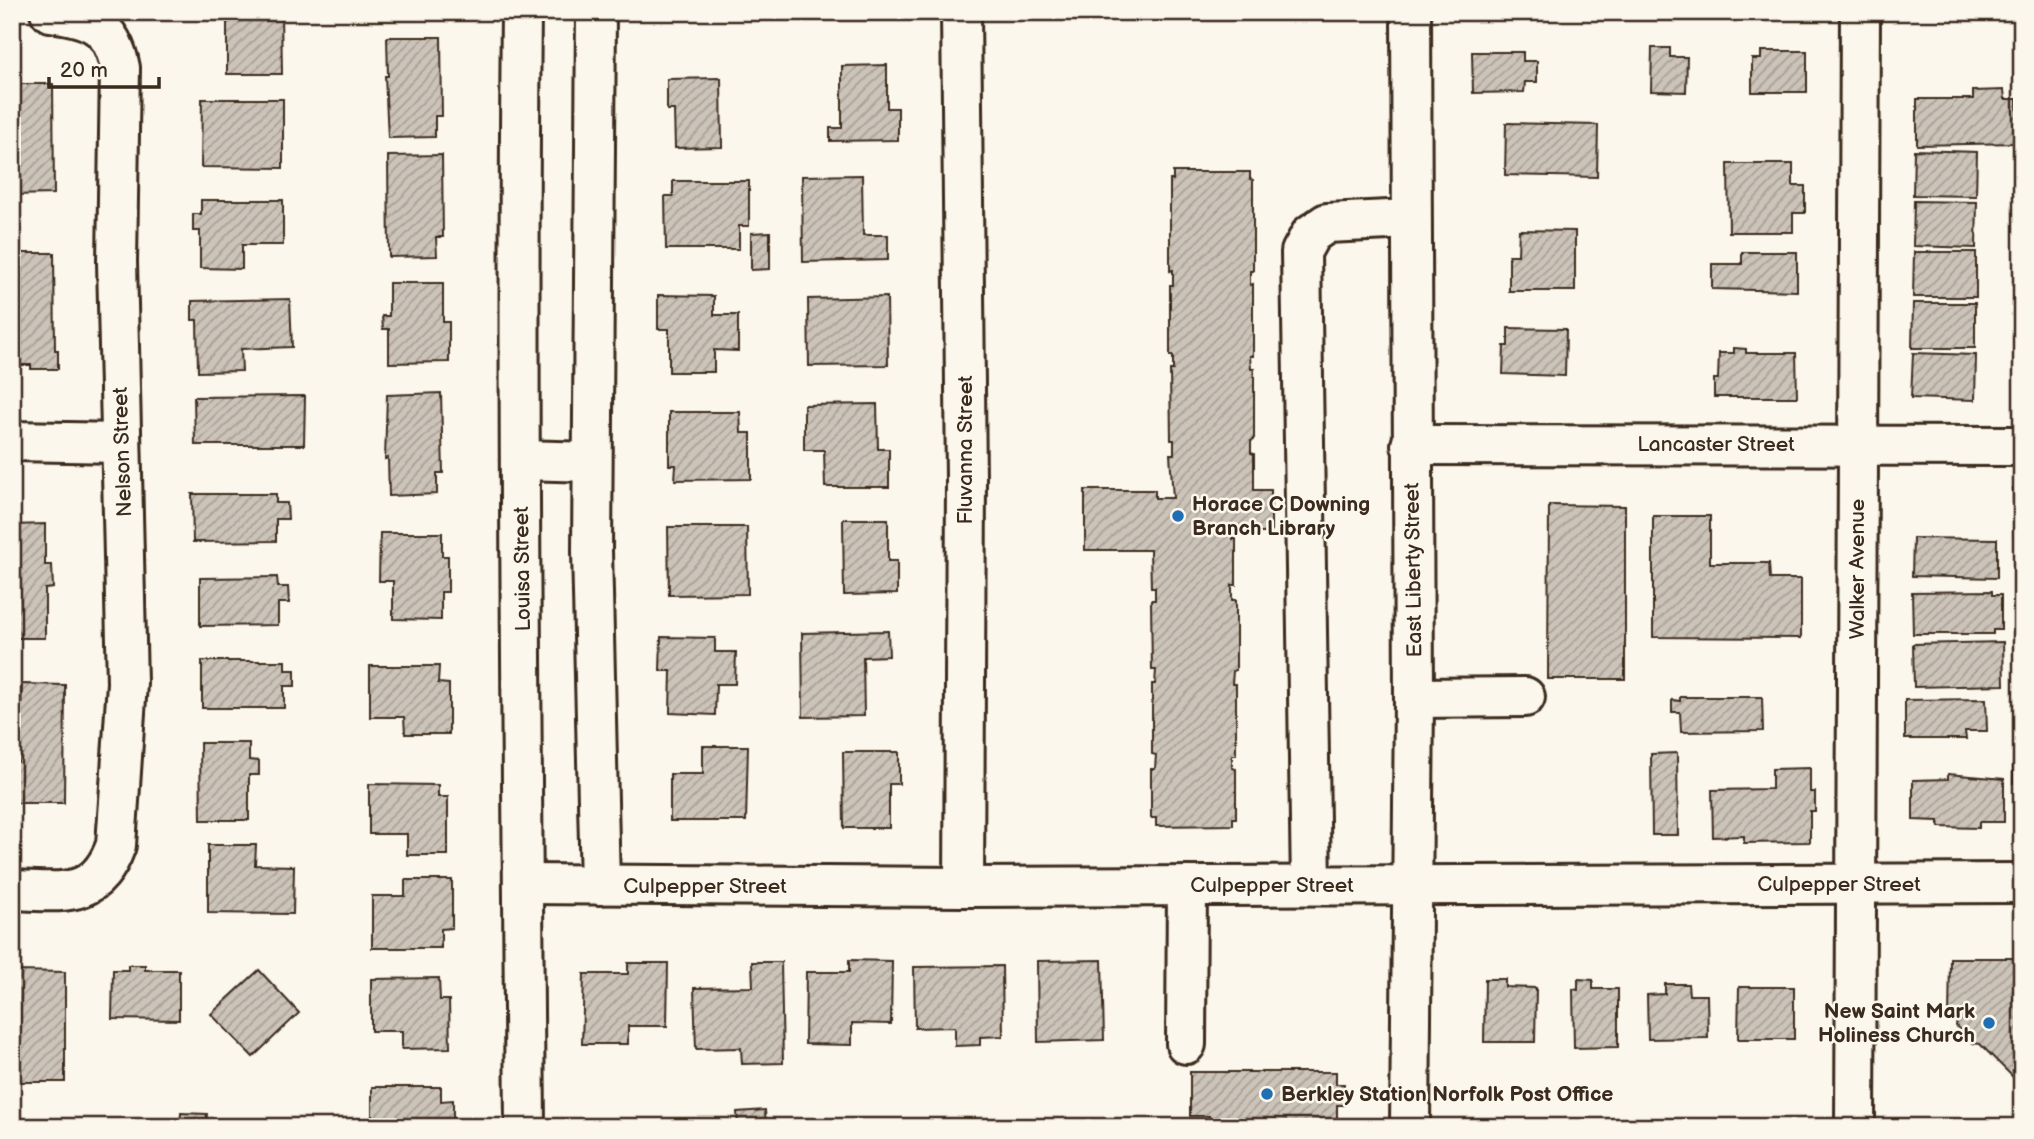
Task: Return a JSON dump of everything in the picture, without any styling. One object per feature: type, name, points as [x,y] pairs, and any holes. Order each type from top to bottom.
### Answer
[{"type":"street","name":"Nelson Street","points":[[12,890],[74,891],[94,882],[109,866],[116,845],[127,683],[117,262],[120,68],[117,50],[105,30],[82,16],[50,12]]},
{"type":"street","name":"Louisa Street","points":[[521,12],[525,1127]]},
{"type":"street","points":[[596,12],[592,462],[600,885]]},
{"type":"street","name":"Fluvanna Street","points":[[961,12],[966,479],[964,887]]},
{"type":"street","name":"East Liberty Street","points":[[1410,1127],[1414,698],[1411,12]]},
{"type":"street","name":"Walker Avenue","points":[[1855,1127],[1860,12]]},
{"type":"street","points":[[1311,885],[1301,252],[1311,234],[1327,223],[1410,219]]},
{"type":"street","points":[[12,441],[121,443]]},
{"type":"street","name":"Lancaster Street","points":[[1411,445],[2022,446]]},
{"type":"street","points":[[521,460],[592,462]]},
{"type":"street","points":[[1414,698],[1525,696]]},
{"type":"street","name":"Culpepper Street","points":[[523,884],[964,887],[2022,883]]},
{"type":"street","points":[[1186,1044],[1187,886]]},
{"type":"building","points":[[227,12],[281,12],[282,74],[227,74]]},
{"type":"building","points":[[387,37],[441,37],[442,116],[435,116],[435,137],[388,138],[385,76],[388,76]]},
{"type":"building","points":[[1652,48],[1670,48],[1670,57],[1687,57],[1686,92],[1651,91]]},
{"type":"building","points":[[1761,51],[1807,51],[1807,92],[1752,92],[1752,59],[1761,59]]},
{"type":"building","points":[[1472,52],[1523,52],[1523,61],[1537,61],[1537,82],[1525,82],[1524,92],[1473,93]]},
{"type":"building","points":[[887,65],[887,108],[898,108],[898,140],[830,141],[830,128],[842,128],[842,66]]},
{"type":"building","points":[[721,78],[722,147],[675,148],[674,110],[667,110],[667,79]]},
{"type":"building","points":[[12,84],[53,84],[54,194],[12,195]]},
{"type":"building","points":[[2004,90],[2005,99],[2017,99],[2018,143],[1917,145],[1917,99],[1973,99],[1973,91]]},
{"type":"building","points":[[202,99],[283,99],[283,168],[201,167]]},
{"type":"building","points":[[1506,123],[1598,125],[1597,177],[1505,175]]},
{"type":"building","points":[[1914,150],[1977,152],[1976,196],[1913,195]]},
{"type":"building","points":[[442,155],[443,237],[436,237],[437,256],[389,257],[388,156]]},
{"type":"building","points":[[1728,164],[1793,164],[1793,186],[1805,186],[1805,213],[1793,213],[1793,232],[1729,232]]},
{"type":"building","name":"Horace C Downing Branch Library","points":[[1173,172],[1250,172],[1250,179],[1253,180],[1253,271],[1250,271],[1250,285],[1253,284],[1253,356],[1250,356],[1251,369],[1254,369],[1254,440],[1251,441],[1251,453],[1254,454],[1254,490],[1271,490],[1271,533],[1232,533],[1232,539],[1236,539],[1236,585],[1232,585],[1232,600],[1236,600],[1236,670],[1233,671],[1232,684],[1236,684],[1236,755],[1232,755],[1232,768],[1236,769],[1236,818],[1233,818],[1233,825],[1156,826],[1156,818],[1151,818],[1151,769],[1155,769],[1156,755],[1152,754],[1152,684],[1155,684],[1156,670],[1152,670],[1151,600],[1155,600],[1155,587],[1151,587],[1150,550],[1085,550],[1085,490],[1155,490],[1155,498],[1173,498],[1170,454],[1174,454],[1174,440],[1171,440],[1170,370],[1173,370],[1173,356],[1170,356],[1170,285],[1173,285],[1173,270],[1170,271],[1170,180],[1173,180]]},
{"type":"building","points":[[862,175],[863,235],[888,235],[888,260],[803,262],[802,176]]},
{"type":"building","points":[[673,181],[749,181],[749,226],[739,226],[739,249],[666,249],[665,196],[673,196]]},
{"type":"building","points":[[201,200],[283,200],[283,245],[242,245],[242,269],[200,268],[200,231],[193,231],[193,214],[201,214]]},
{"type":"building","points":[[1914,201],[1977,202],[1976,248],[1913,246]]},
{"type":"building","points":[[1519,230],[1575,231],[1575,291],[1509,291],[1509,255],[1518,255]]},
{"type":"building","points":[[770,232],[770,269],[751,270],[751,233]]},
{"type":"building","points":[[1742,252],[1797,252],[1797,291],[1712,289],[1712,264],[1742,264]]},
{"type":"building","points":[[1914,252],[1976,252],[1976,297],[1913,297]]},
{"type":"building","points":[[12,253],[54,253],[55,350],[58,350],[58,369],[31,369],[31,365],[12,365]]},
{"type":"building","points":[[389,283],[443,283],[443,322],[449,322],[449,362],[389,363],[389,329],[383,329],[382,316],[389,316]]},
{"type":"building","points":[[658,295],[714,296],[714,315],[738,315],[738,351],[714,350],[714,372],[669,372],[669,329],[658,329]]},
{"type":"building","points":[[887,297],[888,365],[809,366],[808,299]]},
{"type":"building","points":[[290,299],[292,347],[241,349],[242,371],[198,372],[197,320],[192,320],[192,301]]},
{"type":"building","points":[[1913,303],[1975,303],[1975,348],[1912,348]]},
{"type":"building","points":[[1508,328],[1566,329],[1565,376],[1503,374]]},
{"type":"building","points":[[1734,348],[1746,349],[1746,353],[1796,353],[1797,397],[1714,397],[1719,353],[1734,353]]},
{"type":"building","points":[[1913,353],[1976,355],[1975,400],[1911,398]]},
{"type":"building","points":[[441,393],[443,473],[437,473],[437,494],[389,496],[388,458],[385,459],[387,395]]},
{"type":"building","points":[[305,396],[304,445],[195,445],[194,397]]},
{"type":"building","points":[[877,404],[878,449],[889,449],[889,487],[825,487],[824,450],[804,450],[804,405]]},
{"type":"building","points":[[669,412],[740,412],[741,433],[751,433],[751,479],[675,480],[676,465],[669,465]]},
{"type":"building","points":[[2022,487],[2022,538],[2014,538],[2013,488]]},
{"type":"building","points":[[192,494],[276,494],[276,503],[287,503],[288,519],[276,519],[276,541],[193,542]]},
{"type":"building","points":[[1549,505],[1625,506],[1625,679],[1548,679]]},
{"type":"building","points":[[1653,516],[1710,516],[1710,563],[1769,563],[1770,579],[1801,579],[1801,638],[1653,637]]},
{"type":"building","points":[[843,519],[888,519],[888,561],[897,561],[897,594],[844,595]]},
{"type":"building","points":[[45,524],[45,565],[52,565],[53,588],[45,589],[45,638],[12,638],[12,525]]},
{"type":"building","points":[[668,527],[747,527],[748,594],[669,595]]},
{"type":"building","points":[[380,533],[442,533],[442,556],[448,556],[448,592],[441,592],[441,620],[393,619],[393,581],[379,581]]},
{"type":"building","points":[[1913,538],[1997,539],[1997,578],[1912,576]]},
{"type":"building","points":[[277,577],[278,587],[288,587],[289,603],[278,603],[278,625],[200,626],[200,578]]},
{"type":"building","points":[[1992,591],[1992,595],[2001,595],[2001,630],[1993,630],[1993,634],[1913,634],[1912,592]]},
{"type":"building","points":[[888,631],[889,656],[863,657],[864,716],[803,717],[802,633]]},
{"type":"building","points":[[661,637],[715,638],[715,652],[736,652],[735,684],[716,684],[715,715],[670,713],[671,671],[660,671]]},
{"type":"building","points":[[2003,642],[2004,685],[1914,687],[1913,644]]},
{"type":"building","points":[[202,661],[285,661],[285,670],[295,670],[295,686],[284,686],[284,708],[202,708]]},
{"type":"building","points":[[370,666],[439,666],[438,683],[449,684],[449,734],[405,734],[404,717],[370,717]]},
{"type":"building","points":[[22,684],[65,685],[64,803],[12,803],[12,762],[18,762]]},
{"type":"building","points":[[1680,697],[1762,697],[1763,731],[1681,732],[1680,712],[1672,712],[1672,700],[1680,701]]},
{"type":"building","points":[[1986,699],[1987,731],[1965,731],[1966,739],[1905,739],[1905,700]]},
{"type":"building","points":[[200,743],[249,743],[249,760],[259,761],[259,775],[249,775],[249,820],[201,820]]},
{"type":"building","points":[[703,746],[748,746],[746,821],[670,821],[670,774],[703,774]]},
{"type":"building","points":[[2022,746],[2022,783],[2013,783],[2014,747]]},
{"type":"building","points":[[843,752],[899,752],[899,784],[889,784],[889,828],[844,828]]},
{"type":"building","points":[[1677,753],[1678,835],[1652,835],[1651,754]]},
{"type":"building","points":[[1810,768],[1810,792],[1815,792],[1815,811],[1810,811],[1810,842],[1744,843],[1744,836],[1713,837],[1712,790],[1772,789],[1772,769]]},
{"type":"building","points":[[1948,774],[2004,779],[2004,822],[1979,822],[1979,828],[1939,827],[1939,821],[1913,820],[1913,780],[1948,779]]},
{"type":"building","points":[[369,784],[438,785],[438,797],[448,797],[448,855],[407,855],[407,834],[369,834]]},
{"type":"building","points":[[208,845],[256,845],[255,865],[294,866],[293,914],[208,913]]},
{"type":"building","points":[[405,880],[452,880],[452,928],[441,929],[441,948],[372,948],[372,896],[405,896]]},
{"type":"building","name":"New Saint Mark Holiness Church","points":[[1950,958],[2022,958],[2022,1093],[2019,1083],[1980,1044],[1973,1043],[1956,1026],[1957,1020],[1949,1020]]},
{"type":"building","points":[[849,960],[892,961],[891,1024],[852,1023],[852,1045],[805,1044],[806,972],[849,972]]},
{"type":"building","points":[[1102,960],[1104,1040],[1038,1042],[1037,961]]},
{"type":"building","points":[[752,962],[781,962],[783,1063],[742,1064],[741,1048],[696,1049],[694,988],[753,987]]},
{"type":"building","points":[[628,963],[668,963],[667,1026],[628,1026],[628,1044],[582,1044],[584,974],[628,974]]},
{"type":"building","points":[[128,965],[145,965],[145,970],[179,970],[179,1020],[112,1019],[113,970],[128,970]]},
{"type":"building","points":[[1002,966],[1003,1036],[980,1037],[980,1045],[955,1046],[955,1027],[915,1028],[914,967]]},
{"type":"building","points":[[259,970],[299,1013],[253,1057],[211,1014]]},
{"type":"building","points":[[15,971],[65,972],[65,1082],[16,1082]]},
{"type":"building","points":[[439,978],[440,1000],[449,1000],[450,1048],[402,1049],[402,1031],[371,1031],[371,979]]},
{"type":"building","points":[[1485,979],[1505,979],[1505,987],[1536,988],[1535,1042],[1484,1042]]},
{"type":"building","points":[[1578,979],[1593,980],[1593,989],[1618,989],[1618,1047],[1574,1048],[1573,989],[1578,990]]},
{"type":"building","points":[[1665,984],[1688,984],[1689,995],[1707,995],[1708,1038],[1648,1039],[1647,995],[1665,994]]},
{"type":"building","points":[[1739,987],[1794,987],[1794,1039],[1738,1039]]},
{"type":"building","name":"Berkley Station Norfolk Post Office","points":[[1190,1072],[1336,1072],[1336,1084],[1344,1084],[1344,1105],[1337,1105],[1337,1127],[1209,1127],[1209,1116],[1190,1116]]},
{"type":"building","points":[[372,1087],[441,1087],[441,1101],[453,1100],[453,1127],[372,1127]]},
{"type":"building","points":[[765,1110],[766,1127],[738,1127],[737,1112]]},
{"type":"building","points":[[181,1113],[207,1114],[206,1127],[180,1127]]},
{"type":"building","points":[[1645,1120],[1676,1121],[1676,1127],[1644,1127]]},
{"type":"place","name":"Horace C Downing Branch Library","points":[[1178,516]]},
{"type":"place","name":"New Saint Mark Holiness Church","points":[[1989,1023]]},
{"type":"place","name":"Berkley Station Norfolk Post Office","points":[[1267,1094]]}]
